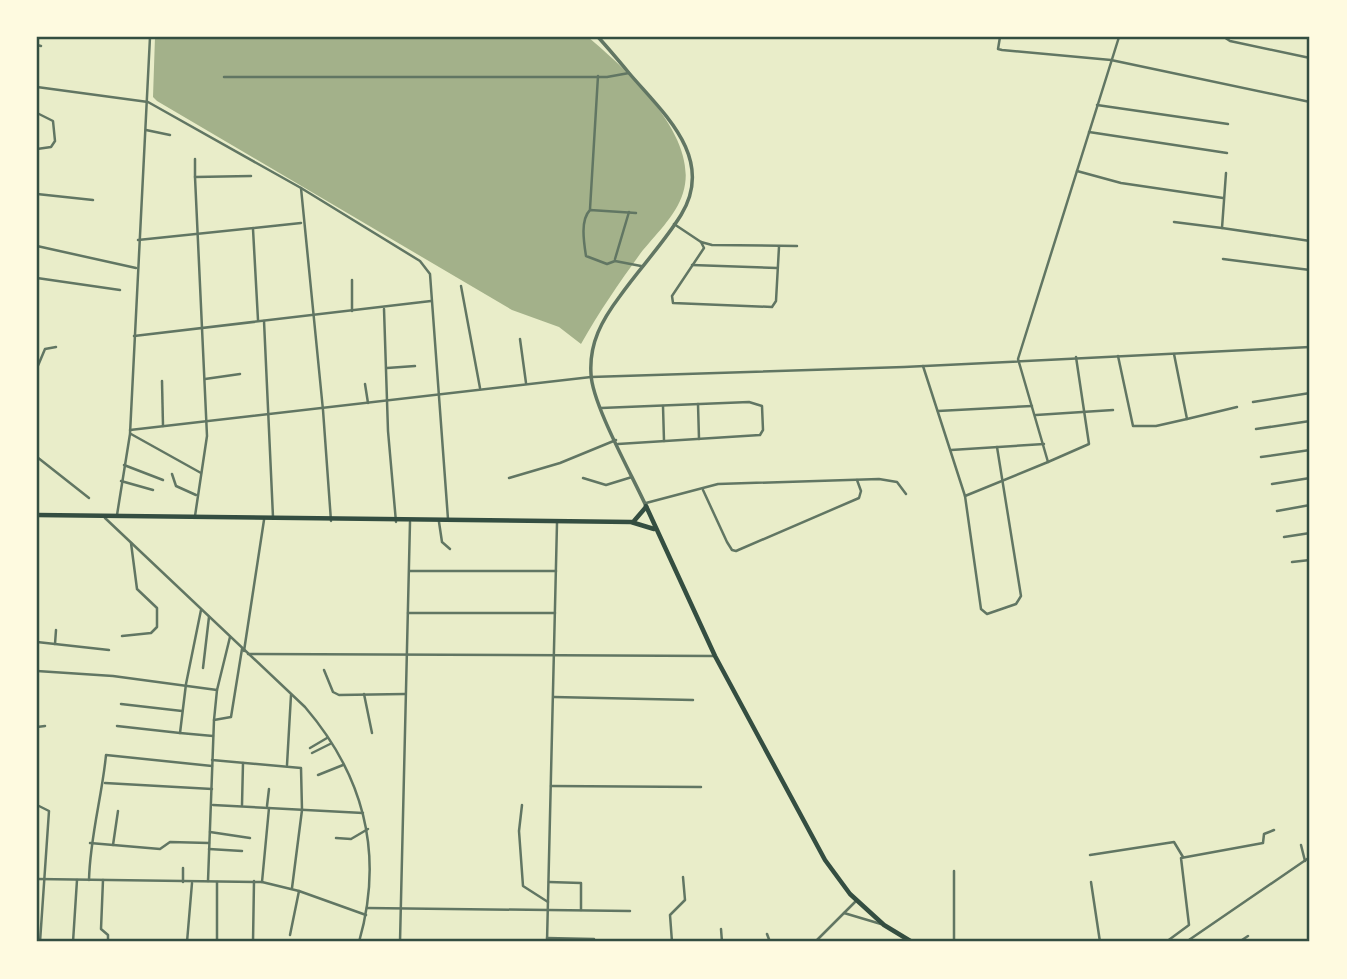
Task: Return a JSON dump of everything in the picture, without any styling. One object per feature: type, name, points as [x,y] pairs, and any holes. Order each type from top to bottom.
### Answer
[{"type":"main road","points":[[631,522],[640,517],[645,505]]},
{"type":"main road","points":[[645,505],[715,656],[825,860],[858,900],[884,925],[910,942]]},
{"type":"main road","points":[[37,515],[396,522],[631,522],[654,528]]},
{"type":"street","points":[[117,517],[130,432],[150,37]]},
{"type":"street","points":[[598,37],[670,119],[690,153],[691,189],[674,224],[641,266],[598,329],[591,353],[591,377],[601,408],[645,505],[730,483],[857,480],[897,482],[906,494]]},
{"type":"street","points":[[1000,37],[998,49],[1002,50],[1111,61],[1310,102]]},
{"type":"street","points":[[1048,462],[1018,359],[1119,37]]},
{"type":"street","points":[[1224,37],[1230,41],[1310,58]]},
{"type":"street","points":[[224,77],[597,76],[629,73]]},
{"type":"street","points":[[597,76],[594,186],[590,209],[586,214],[586,256],[607,264],[615,261],[641,266]]},
{"type":"street","points":[[37,87],[148,103],[301,188],[420,261],[429,271],[448,522]]},
{"type":"street","points":[[1097,105],[1228,124]]},
{"type":"street","points":[[37,113],[52,118],[55,141],[51,147],[37,149]]},
{"type":"street","points":[[145,130],[170,135]]},
{"type":"street","points":[[1089,132],[1227,153]]},
{"type":"street","points":[[194,519],[207,448],[203,327],[196,235],[195,159]]},
{"type":"street","points":[[1077,172],[1121,183],[1223,198]]},
{"type":"street","points":[[1222,228],[1226,173]]},
{"type":"street","points":[[195,177],[251,176]]},
{"type":"street","points":[[301,188],[302,223],[324,410],[331,521]]},
{"type":"street","points":[[37,194],[93,200]]},
{"type":"street","points":[[590,209],[636,213]]},
{"type":"street","points":[[615,261],[629,212]]},
{"type":"street","points":[[1174,222],[1310,241]]},
{"type":"street","points":[[138,240],[302,223]]},
{"type":"street","points":[[674,224],[701,242],[712,245],[797,246]]},
{"type":"street","points":[[253,229],[258,322]]},
{"type":"street","points":[[701,242],[704,248],[672,296],[673,303],[772,307],[775,302],[779,247]]},
{"type":"street","points":[[37,246],[137,268]]},
{"type":"street","points":[[1223,259],[1310,270]]},
{"type":"street","points":[[692,265],[778,268]]},
{"type":"street","points":[[37,278],[120,290]]},
{"type":"street","points":[[352,280],[352,312]]},
{"type":"street","points":[[461,286],[480,388]]},
{"type":"street","points":[[134,336],[431,302]]},
{"type":"street","points":[[384,308],[387,401],[396,522]]},
{"type":"street","points":[[264,321],[273,520]]},
{"type":"street","points":[[520,339],[526,383]]},
{"type":"street","points":[[37,368],[46,349],[57,347]]},
{"type":"street","points":[[130,432],[324,410],[480,388],[591,377],[923,366],[1018,359],[1310,347]]},
{"type":"street","points":[[1174,354],[1186,419]]},
{"type":"street","points":[[1118,356],[1133,426],[1156,426],[1237,407]]},
{"type":"street","points":[[965,496],[1088,446],[1076,358]]},
{"type":"street","points":[[386,368],[415,366]]},
{"type":"street","points":[[923,366],[965,496],[981,609],[987,614],[1020,602],[997,447]]},
{"type":"street","points":[[205,379],[240,374]]},
{"type":"street","points":[[162,381],[163,427]]},
{"type":"street","points":[[365,384],[368,403]]},
{"type":"street","points":[[1253,402],[1310,393]]},
{"type":"street","points":[[509,478],[617,442],[760,435],[763,412],[758,402],[601,408]]},
{"type":"street","points":[[698,404],[699,439]]},
{"type":"street","points":[[663,406],[664,441]]},
{"type":"street","points":[[938,411],[1033,406]]},
{"type":"street","points":[[1036,415],[1113,410]]},
{"type":"street","points":[[1256,429],[1310,421]]},
{"type":"street","points":[[130,432],[201,473]]},
{"type":"street","points":[[951,450],[1044,444]]},
{"type":"street","points":[[1261,457],[1310,450]]},
{"type":"street","points":[[37,457],[89,498]]},
{"type":"street","points":[[124,465],[163,480]]},
{"type":"street","points":[[172,474],[176,486],[197,495]]},
{"type":"street","points":[[583,478],[606,485],[632,477]]},
{"type":"street","points":[[1272,484],[1310,478]]},
{"type":"street","points":[[702,489],[734,551],[859,498],[861,491],[857,480]]},
{"type":"street","points":[[121,481],[153,490]]},
{"type":"street","points":[[1277,511],[1310,505]]},
{"type":"street","points":[[105,518],[291,694],[314,718],[327,738],[343,765],[368,828],[370,845],[367,908],[359,942]]},
{"type":"street","points":[[214,720],[231,717],[264,520]]},
{"type":"street","points":[[400,942],[410,522]]},
{"type":"street","points":[[439,522],[442,542],[450,549]]},
{"type":"street","points":[[558,523],[547,940],[594,939]]},
{"type":"street","points":[[1284,537],[1310,533]]},
{"type":"street","points":[[122,636],[151,633],[158,620],[157,608],[137,589],[131,543]]},
{"type":"street","points":[[1292,562],[1310,559]]},
{"type":"street","points":[[410,571],[556,572]]},
{"type":"street","points":[[180,733],[186,684],[201,610]]},
{"type":"street","points":[[408,613],[555,613]]},
{"type":"street","points":[[203,668],[209,617]]},
{"type":"street","points":[[55,644],[56,629]]},
{"type":"street","points":[[208,882],[214,720],[217,690],[230,637]]},
{"type":"street","points":[[37,642],[109,650]]},
{"type":"street","points":[[248,654],[715,656]]},
{"type":"street","points":[[324,670],[335,694],[405,694]]},
{"type":"street","points":[[37,671],[186,684],[217,690]]},
{"type":"street","points":[[287,765],[291,694]]},
{"type":"street","points":[[363,694],[372,733]]},
{"type":"street","points":[[554,697],[693,699]]},
{"type":"street","points":[[121,704],[182,712]]},
{"type":"street","points":[[37,727],[45,726]]},
{"type":"street","points":[[117,726],[213,736]]},
{"type":"street","points":[[310,748],[327,738]]},
{"type":"street","points":[[312,754],[330,744]]},
{"type":"street","points":[[89,880],[90,843],[104,783],[106,755],[212,766]]},
{"type":"street","points":[[212,760],[301,768],[302,810],[292,889]]},
{"type":"street","points":[[242,806],[243,763]]},
{"type":"street","points":[[318,775],[343,765]]},
{"type":"street","points":[[104,783],[212,789]]},
{"type":"street","points":[[551,786],[701,787]]},
{"type":"street","points":[[262,882],[269,789]]},
{"type":"street","points":[[37,805],[49,811],[40,942]]},
{"type":"street","points":[[212,805],[363,813]]},
{"type":"street","points":[[522,805],[519,831],[523,886],[548,902]]},
{"type":"street","points":[[113,845],[118,811]]},
{"type":"street","points":[[336,838],[351,839],[368,828]]},
{"type":"street","points":[[1183,857],[1263,843],[1264,834],[1274,830]]},
{"type":"street","points":[[210,832],[250,838]]},
{"type":"street","points":[[90,843],[160,849],[170,842],[209,843]]},
{"type":"street","points":[[1090,855],[1174,842],[1183,857],[1181,862],[1188,928],[1166,942]]},
{"type":"street","points":[[1301,845],[1305,861]]},
{"type":"street","points":[[209,849],[242,851]]},
{"type":"street","points":[[1186,942],[1310,857]]},
{"type":"street","points":[[183,868],[183,883]]},
{"type":"street","points":[[954,871],[954,942]]},
{"type":"street","points":[[672,942],[670,915],[685,900],[683,877]]},
{"type":"street","points":[[37,879],[183,883],[254,881],[299,891],[366,915]]},
{"type":"street","points":[[73,942],[77,880]]},
{"type":"street","points":[[103,880],[101,929],[108,935],[108,942]]},
{"type":"street","points":[[253,942],[254,881]]},
{"type":"street","points":[[217,882],[217,942]]},
{"type":"street","points":[[549,882],[581,883],[581,911]]},
{"type":"street","points":[[1091,882],[1100,942]]},
{"type":"street","points":[[187,942],[192,883]]},
{"type":"street","points":[[290,935],[299,891]]},
{"type":"street","points":[[815,942],[858,900]]},
{"type":"street","points":[[367,908],[630,911]]},
{"type":"street","points":[[844,913],[884,925]]},
{"type":"street","points":[[721,929],[722,942]]},
{"type":"street","points":[[767,934],[770,942]]},
{"type":"street","points":[[1239,942],[1248,936]]},
{"type":"shaded area","points":[[155,37],[588,37],[640,86],[671,127],[681,150],[686,172],[683,193],[670,218],[624,276],[581,344],[559,327],[512,310],[157,101],[153,97]]}]
